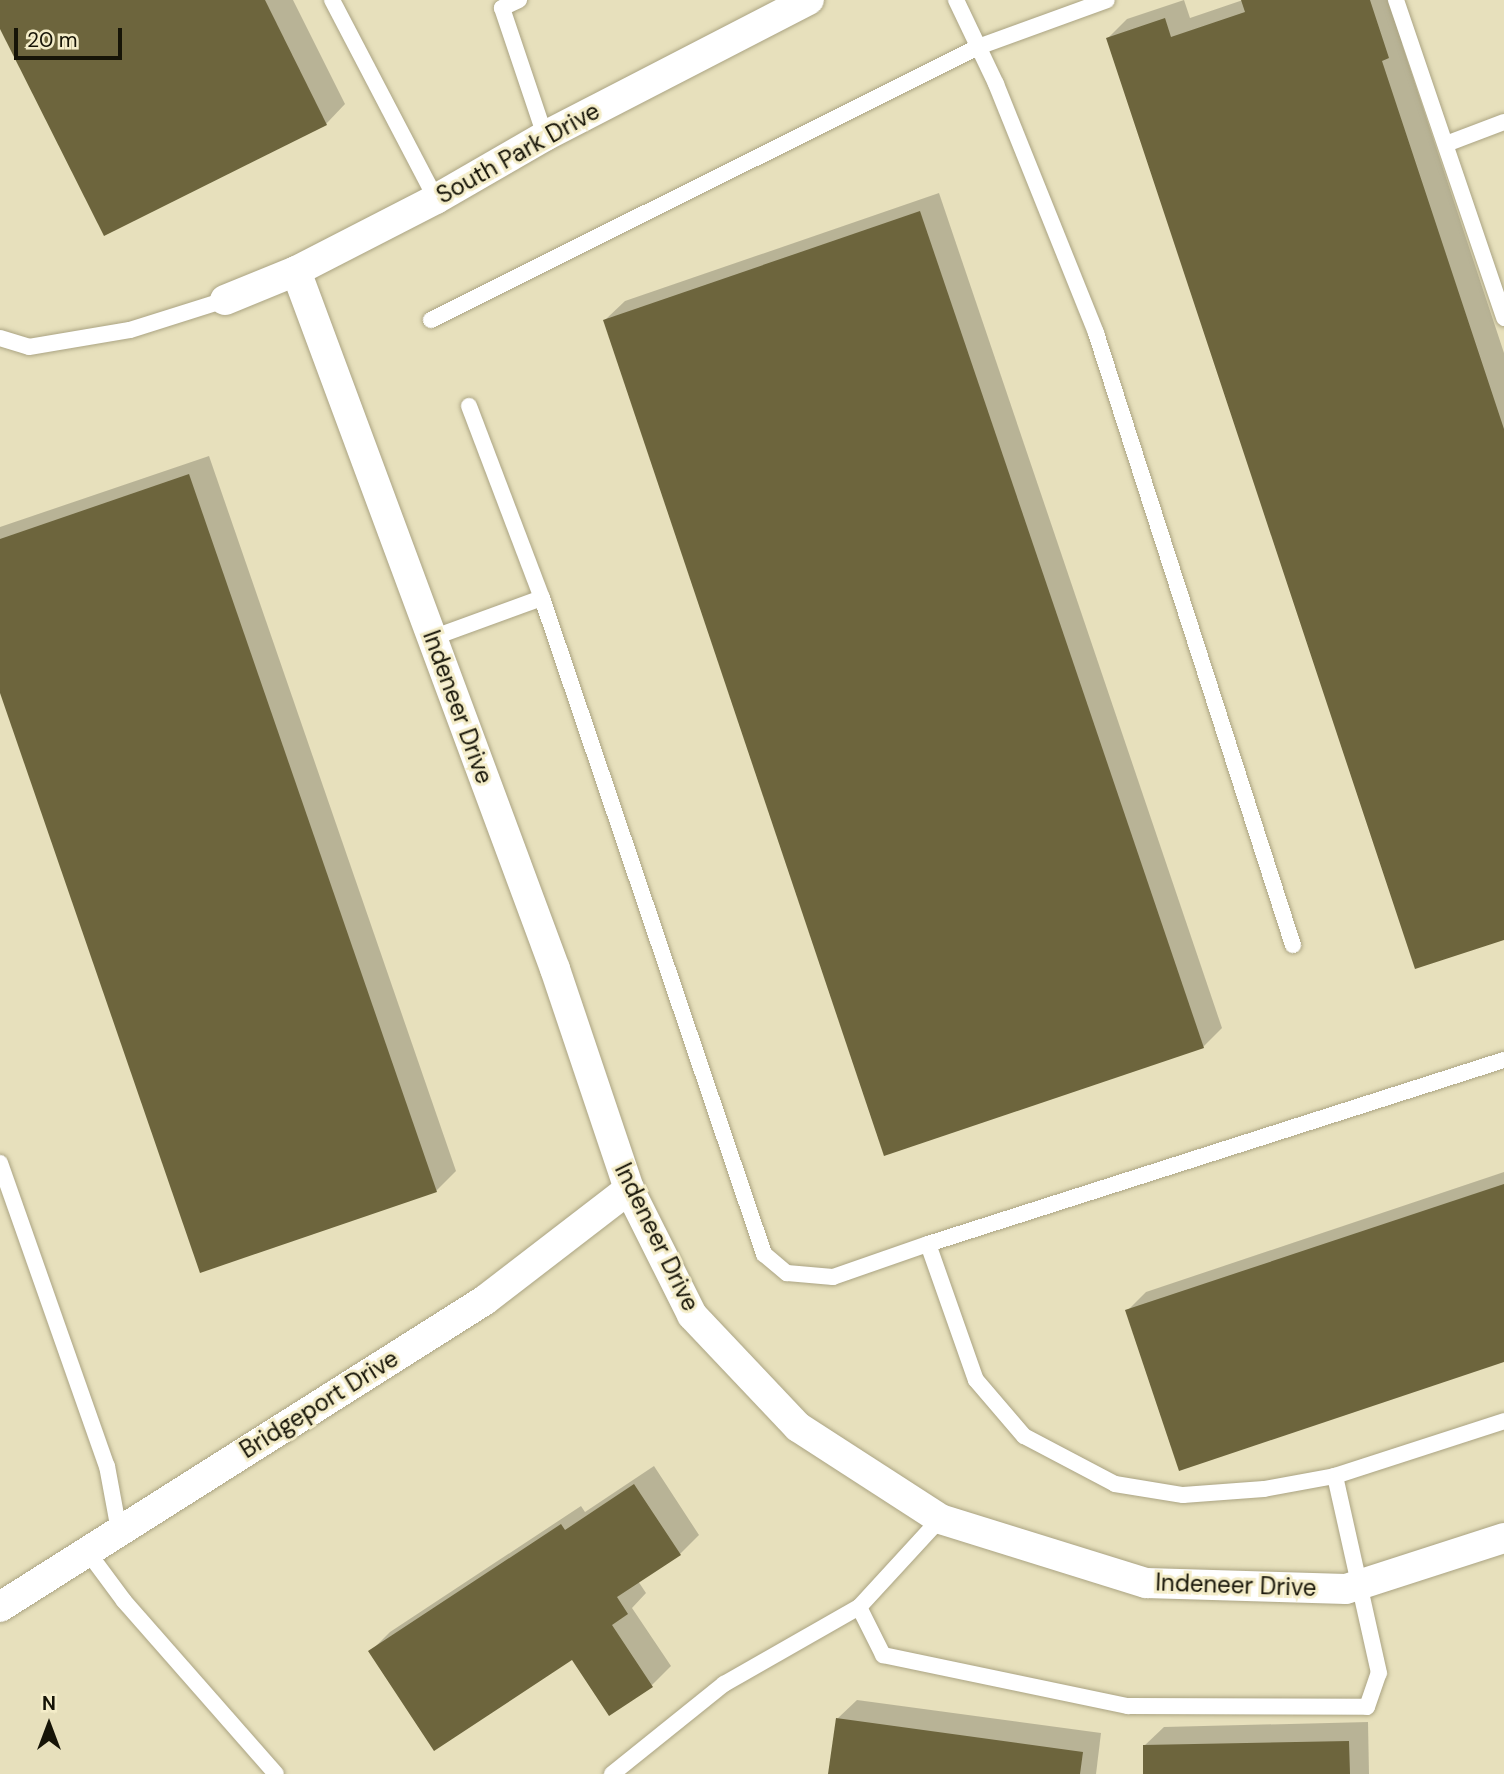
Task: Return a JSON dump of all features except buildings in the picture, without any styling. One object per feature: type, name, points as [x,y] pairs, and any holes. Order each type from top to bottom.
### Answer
[{"type":"street","name":"South Park Drive","points":[[225,300],[296,271],[436,199],[545,136],[809,0]]},
{"type":"street","name":"Indeneer Drive","points":[[296,271],[555,970],[629,1189],[692,1315],[798,1427],[940,1519],[1146,1583],[1346,1589],[1504,1538]]},
{"type":"street","name":"Bridgeport Drive","points":[[0,1606],[485,1300],[629,1189]]},
{"type":"lane","points":[[332,0],[436,199]]},
{"type":"lane","points":[[519,0],[501,4],[545,136]]},
{"type":"lane","points":[[956,0],[1096,333],[1293,945]]},
{"type":"lane","points":[[431,320],[978,47],[1107,0]]},
{"type":"lane","points":[[1396,0],[1504,318]]},
{"type":"lane","points":[[1446,144],[1504,122]]},
{"type":"lane","points":[[0,338],[29,347],[130,330],[225,300]]},
{"type":"lane","points":[[470,406],[542,598],[764,1254],[787,1273],[833,1277],[928,1244],[1504,1060]]},
{"type":"lane","points":[[432,638],[542,598]]},
{"type":"lane","points":[[0,1163],[107,1466],[118,1531]]},
{"type":"lane","points":[[928,1244],[976,1380],[1024,1436],[1115,1484],[1157,1493],[1264,1489],[1335,1476],[1504,1421]]},
{"type":"lane","points":[[859,1607],[883,1656],[1128,1706],[1367,1707],[1379,1673],[1362,1584],[1335,1476]]},
{"type":"lane","points":[[611,1774],[724,1684],[859,1607],[940,1519]]},
{"type":"lane","points":[[87,1551],[124,1601],[276,1774]]}]
